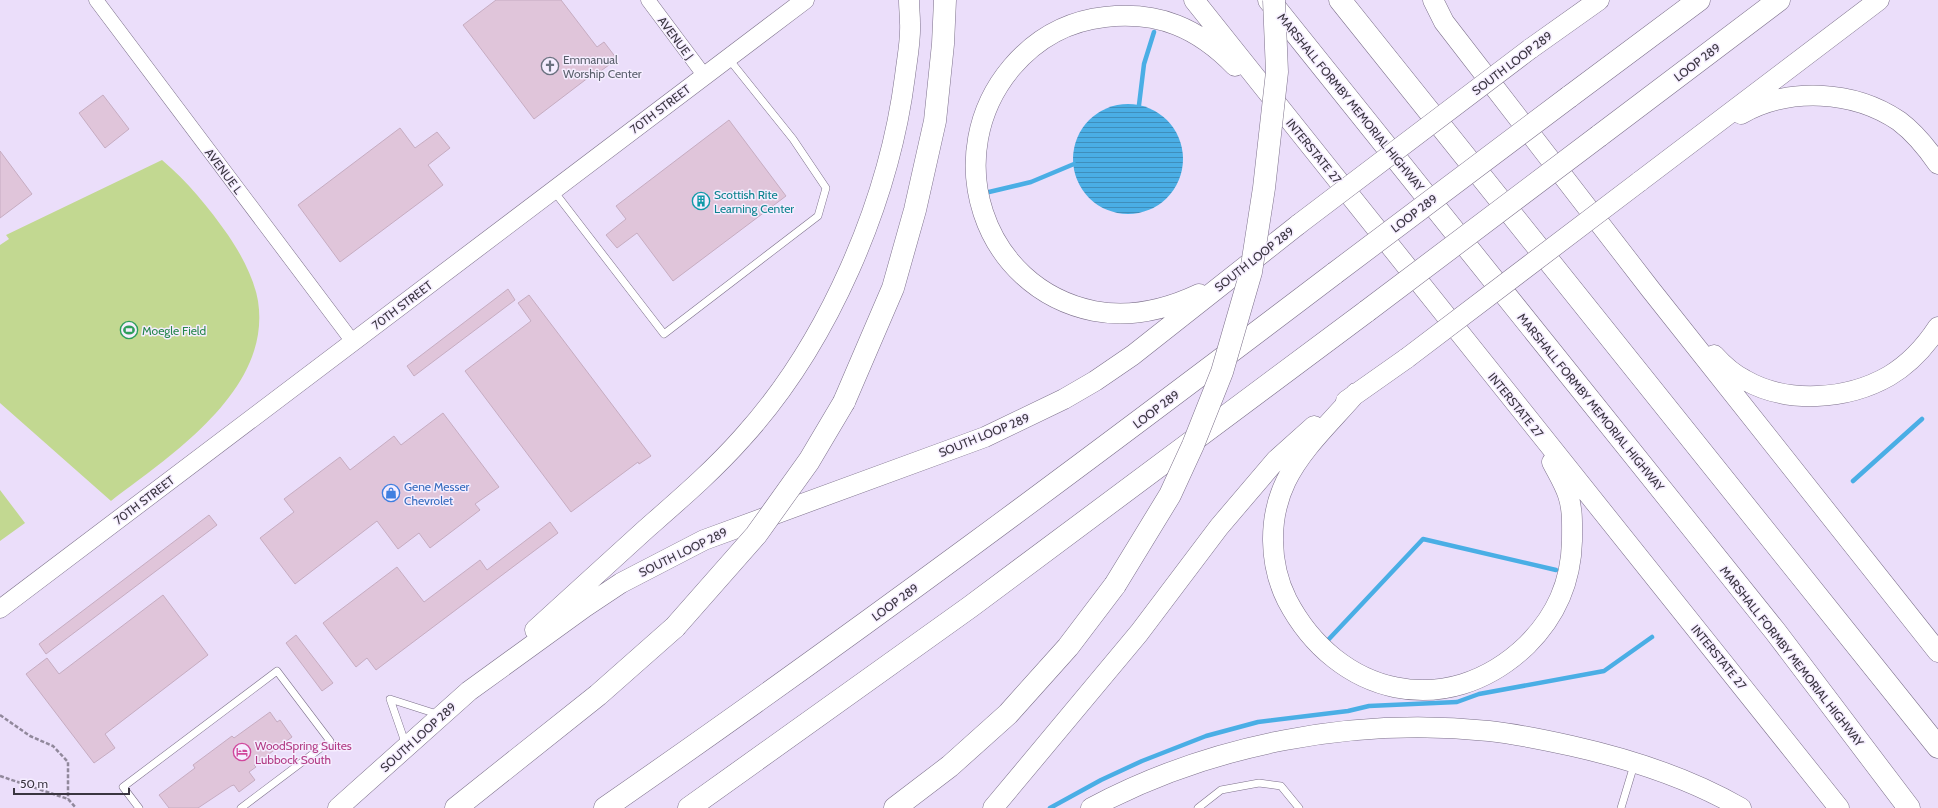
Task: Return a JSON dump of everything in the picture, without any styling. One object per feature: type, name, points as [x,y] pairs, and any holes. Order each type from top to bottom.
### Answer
[{"type":"highway","points":[[456,808],[598,694],[675,627],[723,575],[756,536],[809,461],[844,402],[893,288],[915,210],[935,121],[943,44],[945,0]]},
{"type":"highway","name":"MARSHALL FORMBY MEMORIAL HIGHWAY","points":[[1269,0],[1775,631],[1908,808]]},
{"type":"highway","points":[[895,808],[950,766],[1008,714],[1068,647],[1115,586],[1170,495],[1193,445],[1222,372],[1251,272],[1264,188],[1278,72],[1274,0]]},
{"type":"highway","points":[[1340,0],[1938,747]]},
{"type":"highway","name":"LOOP 289","points":[[605,808],[734,718],[1069,474],[1699,0]]},
{"type":"highway","name":"LOOP 289","points":[[689,808],[970,607],[1367,311],[1779,0]]},
{"type":"main road","name":"INTERSTATE 27","points":[[1194,0],[1536,430],[1840,808]]},
{"type":"main road","points":[[1433,0],[1444,22],[1651,290],[1938,652]]},
{"type":"main road","name":"SOUTH LOOP 289","points":[[338,808],[469,691],[620,583],[704,540],[985,437],[1095,381],[1133,355],[1299,224],[1530,49],[1599,0]]},
{"type":"main road","points":[[993,808],[1139,633],[1219,527],[1276,460],[1315,425],[1356,393],[1407,358],[1879,0]]},
{"type":"main road","points":[[469,691],[589,580],[697,484],[742,438],[770,405],[797,366],[838,293],[860,245],[886,172],[902,99],[910,24],[906,3]]},
{"type":"main road","points":[[1226,282],[1179,304],[1159,309],[1123,313],[1094,310],[1073,305],[1036,285],[1021,273],[995,239],[979,199],[975,172],[976,148],[980,125],[990,101],[1002,79],[1021,57],[1041,40],[1067,26],[1096,18],[1143,16],[1171,22],[1197,35],[1232,64],[1292,124]]},
{"type":"main road","points":[[1694,141],[1752,108],[1767,103],[1809,95],[1834,97],[1854,101],[1876,109],[1899,122],[1914,134],[1938,164]]},
{"type":"main road","points":[[1651,290],[1732,372],[1746,381],[1786,394],[1808,396],[1845,393],[1875,383],[1902,367],[1917,354],[1938,327]]},
{"type":"main road","points":[[1356,393],[1303,455],[1286,481],[1278,502],[1273,534],[1273,554],[1278,579],[1285,595],[1305,629],[1317,644],[1344,667],[1362,676],[1404,689],[1425,690],[1450,687],[1491,673],[1518,653],[1536,636],[1550,618],[1559,602],[1570,572],[1572,516],[1568,494],[1536,430]]},
{"type":"main road","points":[[1091,808],[1131,788],[1221,756],[1295,738],[1364,730],[1442,728],[1489,731],[1532,737],[1635,762],[1694,784],[1741,808]]},
{"type":"street","name":"AVENUE L","points":[[96,0],[353,342]]},
{"type":"street","name":"AVENUE J","points":[[648,0],[704,75]]},
{"type":"street","name":"70TH STREET","points":[[0,609],[805,0]]},
{"type":"lane","points":[[553,190],[664,334],[818,216],[826,188],[793,139],[728,58]]},
{"type":"lane","points":[[139,808],[123,787],[277,671],[330,741],[241,808]]},
{"type":"lane","points":[[407,746],[390,699],[442,715]]},
{"type":"lane","points":[[1621,808],[1635,762]]},
{"type":"lane","points":[[1198,808],[1221,790],[1259,783],[1281,786],[1299,808]]},
{"type":"path","points":[[0,715],[30,736],[53,746],[68,762],[68,799]]},
{"type":"path","points":[[0,776],[68,799],[76,808]]},
{"type":"green space","name":"Moegle Field","points":[[162,160],[189,186],[238,250],[256,292],[258,301],[258,333],[249,363],[233,391],[212,417],[188,441],[111,501],[0,403],[0,245],[9,239],[6,235]]},
{"type":"green space","points":[[0,490],[25,523],[0,541]]},
{"type":"water","points":[[1128,104],[1149,108],[1167,120],[1179,138],[1183,159],[1179,180],[1167,198],[1149,210],[1128,214],[1107,210],[1089,198],[1077,180],[1073,159],[1077,138],[1089,120],[1107,108]]},
{"type":"building","name":"Emmanual Worship Center","points":[[496,0],[561,0],[597,47],[604,42],[617,59],[594,76],[593,74],[534,119],[463,25]]},
{"type":"building","points":[[103,95],[129,129],[105,148],[79,113]]},
{"type":"building","name":"Scottish Rite Learning Center","points":[[729,120],[786,196],[673,281],[637,233],[617,248],[606,235],[626,219],[616,206]]},
{"type":"building","points":[[400,128],[415,148],[437,132],[450,148],[428,165],[443,185],[340,262],[298,205]]},
{"type":"building","points":[[0,151],[32,194],[0,218]]},
{"type":"building","points":[[508,289],[515,300],[414,376],[407,366]]},
{"type":"building","points":[[529,295],[651,456],[639,464],[638,462],[571,512],[465,371],[531,321],[518,303]]},
{"type":"building","name":"Gene Messer Chevrolet","points":[[443,413],[499,487],[475,504],[480,510],[430,548],[419,533],[398,549],[377,521],[295,584],[260,538],[294,512],[284,499],[340,457],[350,470],[394,436],[401,445]]},
{"type":"building","points":[[209,515],[217,525],[46,654],[39,644]]},
{"type":"building","points":[[550,522],[558,533],[376,670],[367,658],[356,667],[323,623],[397,567],[424,602],[480,560],[487,570]]},
{"type":"building","points":[[163,595],[208,655],[105,734],[115,748],[94,763],[26,674],[47,658],[59,674]]},
{"type":"building","points":[[296,635],[333,683],[322,691],[286,643]]},
{"type":"building","name":"WoodSpring Suites Lubbock South","points":[[270,712],[277,722],[280,720],[292,737],[254,765],[256,767],[249,772],[255,780],[239,792],[234,785],[231,786],[198,808],[169,808],[159,795],[195,768],[193,765],[232,736],[234,738]]},
{"type":"waterway","points":[[1139,105],[1144,64],[1154,32]]},
{"type":"waterway","points":[[989,192],[1031,182],[1074,164]]},
{"type":"waterway","points":[[1853,481],[1922,419]]},
{"type":"waterway","points":[[1329,639],[1423,539],[1556,570]]},
{"type":"waterway","points":[[1050,808],[1101,780],[1142,761],[1206,736],[1258,722],[1348,711],[1369,706],[1457,702],[1479,694],[1604,671],[1652,637]]},
{"type":"place","name":"Emmanual Worship Center","points":[[550,66]]},
{"type":"place","name":"Scottish Rite Learning Center","points":[[701,201]]},
{"type":"place","name":"Moegle Field","points":[[129,330]]},
{"type":"place","name":"Gene Messer Chevrolet","points":[[391,493]]},
{"type":"place","name":"WoodSpring Suites Lubbock South","points":[[242,752]]}]
